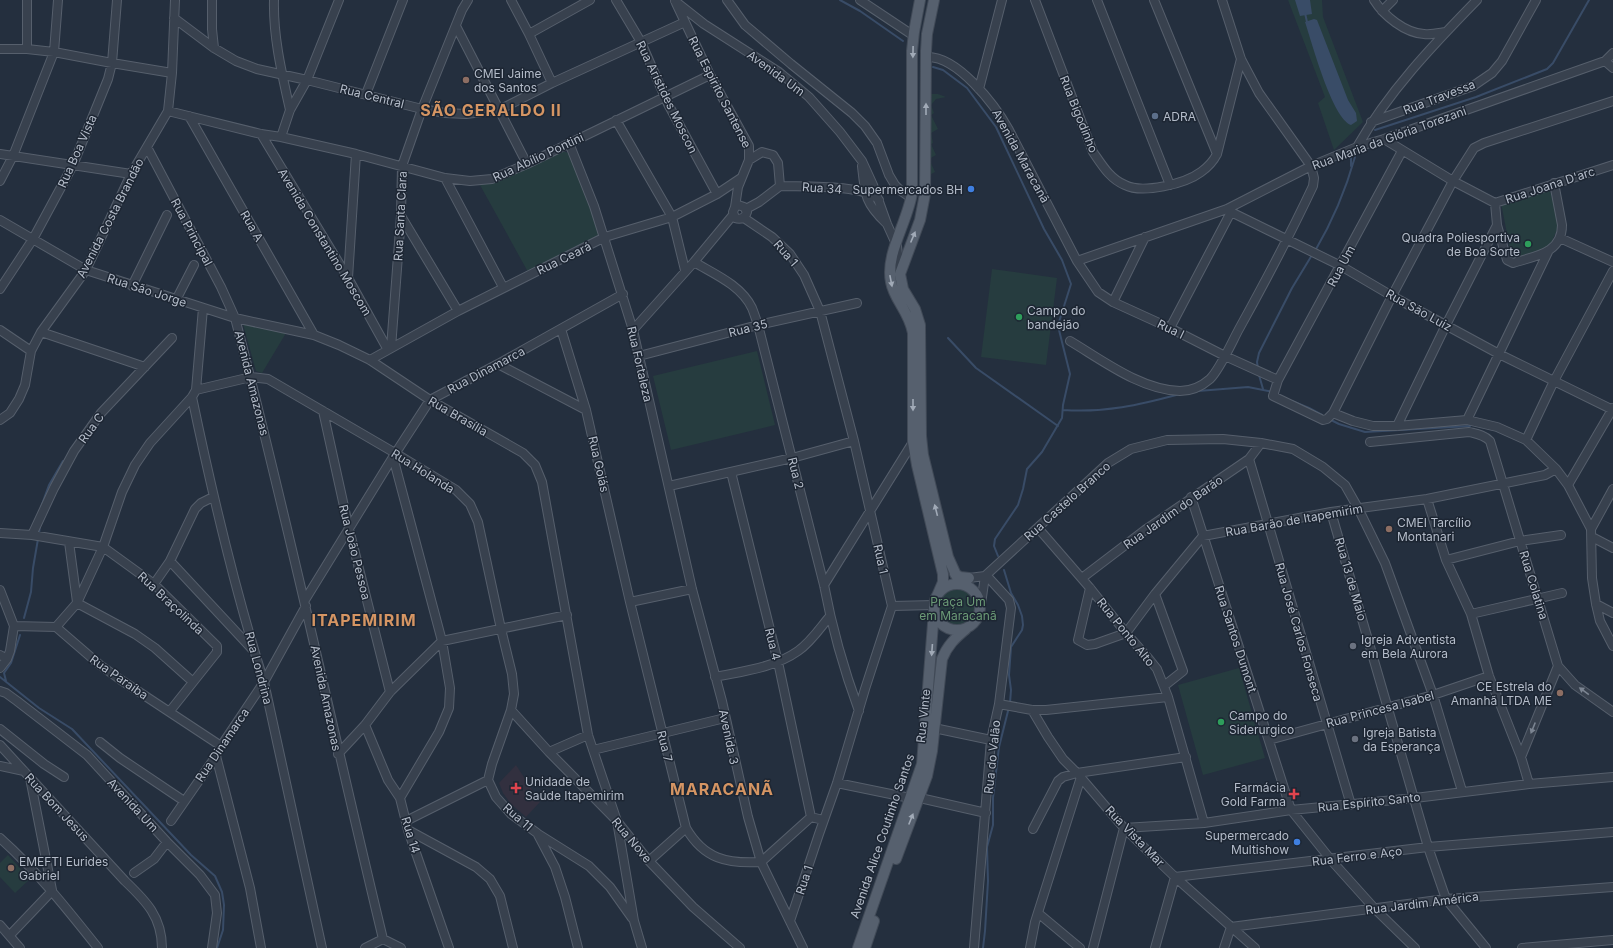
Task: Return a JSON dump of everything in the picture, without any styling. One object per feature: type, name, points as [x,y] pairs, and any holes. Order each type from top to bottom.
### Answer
[{"type":"main road","name":"Avenida Alice Coutinho Santos","points":[[920,0],[914,36],[911,198],[907,216],[891,262],[890,275],[893,291],[909,316],[913,332],[918,442],[948,557],[955,574],[964,582]]},
{"type":"main road","points":[[900,274],[920,220],[925,194],[927,34],[934,0]]},
{"type":"main road","name":"Avenida Alice Coutinho Santos","points":[[858,948],[915,798],[924,757],[935,604],[943,582],[942,569],[917,465],[920,325],[916,309],[903,290],[900,274]]},
{"type":"main road","points":[[964,582],[978,596],[981,604],[980,614],[974,623],[966,629],[958,631],[943,625],[937,619],[935,604],[943,589],[964,582]]},
{"type":"main road","name":"Rua Vinte","points":[[865,948],[915,798],[927,776],[931,759],[942,659],[946,649],[966,629]]},
{"type":"street","points":[[27,0],[27,49]]},
{"type":"street","points":[[0,181],[13,156],[54,52],[58,0]]},
{"type":"street","name":"Rua Boa Vista","points":[[0,289],[33,239],[73,164],[108,79],[112,63],[117,0]]},
{"type":"street","name":"Avenida Costa Brandão","points":[[0,420],[10,413],[19,399],[25,385],[31,351],[41,332],[86,270],[131,174],[168,111],[172,73],[176,0]]},
{"type":"street","points":[[212,0],[214,48]]},
{"type":"street","points":[[274,0],[274,16],[282,74],[290,110]]},
{"type":"street","points":[[281,137],[290,110],[307,80],[339,0]]},
{"type":"street","points":[[366,94],[404,0]]},
{"type":"street","name":"Rua Santa Clara","points":[[389,349],[401,216],[402,166],[422,109],[468,0]]},
{"type":"street","points":[[511,0],[552,83]]},
{"type":"street","points":[[529,34],[590,0]]},
{"type":"street","name":"Rua Arístides Moscon","points":[[616,0],[641,42],[665,97],[717,194]]},
{"type":"street","points":[[727,0],[746,25],[791,64],[852,113],[865,126],[877,143],[889,175],[895,185],[911,198]]},
{"type":"street","points":[[860,0],[914,36]]},
{"type":"street","points":[[979,89],[1002,0]]},
{"type":"street","name":"Rua Bigodinho","points":[[1035,0],[1093,152],[1107,172],[1125,185],[1142,189],[1170,185],[1199,174],[1211,164],[1217,154],[1241,59]]},
{"type":"street","points":[[1097,0],[1170,185]]},
{"type":"street","points":[[1154,0],[1217,154]]},
{"type":"street","points":[[1070,341],[1122,372],[1154,387],[1180,391],[1198,387],[1211,378],[1225,356],[1288,240],[1313,186],[1314,178],[1311,166],[1259,93],[1241,59],[1222,0]]},
{"type":"street","points":[[1374,0],[1382,12],[1412,33],[1426,35],[1446,32]]},
{"type":"street","points":[[1382,12],[1393,0]]},
{"type":"street","points":[[1357,147],[1371,122],[1386,101],[1446,32],[1477,0]]},
{"type":"street","name":"Rua Travessa","points":[[1371,122],[1473,86],[1492,73],[1502,61],[1536,0]]},
{"type":"street","name":"Rua Espírito Santense","points":[[675,1],[710,75],[746,140],[750,154],[738,187],[735,206]]},
{"type":"street","name":"Avenida Um","points":[[675,1],[704,24],[778,72],[809,97],[840,132],[862,161],[880,200],[887,224],[896,244],[899,257],[900,274]]},
{"type":"street","name":"Rua Central","points":[[174,18],[214,48],[236,61],[257,69],[366,94],[422,109],[445,113],[466,114],[499,110],[552,83],[685,22]]},
{"type":"street","points":[[456,26],[527,164]]},
{"type":"street","points":[[0,49],[27,49],[54,52],[172,73]]},
{"type":"street","name":"Rua Maria da Glória Torezani","points":[[1077,261],[1145,237],[1229,211],[1311,166],[1357,147],[1384,139],[1605,61],[1613,53]]},
{"type":"street","name":"Avenida Maracanã","points":[[926,57],[935,57],[961,72],[979,89],[1003,120],[1077,261]]},
{"type":"street","points":[[1605,61],[1613,68]]},
{"type":"street","name":"Rua Abílio Pontini","points":[[168,111],[261,134],[356,154],[445,178],[470,181],[492,179],[527,164],[710,75]]},
{"type":"street","points":[[1330,416],[1453,181],[1474,148],[1484,143],[1613,101]]},
{"type":"street","name":"Rua A","points":[[189,116],[314,335]]},
{"type":"street","points":[[616,120],[672,217],[685,270]]},
{"type":"street","name":"Avenida Constantino Moscom","points":[[261,134],[389,349]]},
{"type":"street","name":"Rua Joana D'arc","points":[[1384,139],[1453,181],[1495,203],[1613,165]]},
{"type":"street","name":"Rua Fortaleza","points":[[569,143],[605,237],[633,330],[692,589]]},
{"type":"street","name":"Rua Principal","points":[[147,147],[221,287],[235,318]]},
{"type":"street","name":"Rua Um","points":[[1278,380],[1402,151]]},
{"type":"street","points":[[746,209],[760,202],[780,186],[778,163],[773,155],[762,152],[749,160]]},
{"type":"street","points":[[0,154],[131,174]]},
{"type":"street","points":[[348,278],[356,154]]},
{"type":"street","name":"Avenida Um","points":[[862,161],[864,192],[870,205],[887,224]]},
{"type":"street","points":[[445,178],[503,288]]},
{"type":"street","name":"Rua Ceará","points":[[389,349],[458,311],[605,237],[672,217],[717,194],[741,178]]},
{"type":"street","points":[[1467,420],[1548,252],[1560,238],[1562,225],[1554,183]]},
{"type":"street","name":"Rua 34","points":[[780,186],[828,187],[864,192],[880,200]]},
{"type":"street","points":[[1495,203],[1497,225],[1507,260],[1510,263],[1548,252]]},
{"type":"street","points":[[633,330],[685,270],[694,262],[733,215],[733,209],[735,206],[741,205],[746,209]]},
{"type":"street","points":[[733,215],[738,219],[744,218],[747,212],[746,209]]},
{"type":"street","points":[[1170,328],[1229,211]]},
{"type":"street","name":"Rua São Luiz","points":[[1229,211],[1341,266],[1392,296],[1499,354],[1613,409]]},
{"type":"street","points":[[132,286],[167,215]]},
{"type":"street","points":[[401,216],[458,311]]},
{"type":"street","name":"Rua 1","points":[[744,218],[772,237],[790,254],[804,275],[820,311],[854,442],[892,606],[837,783],[790,921]]},
{"type":"street","name":"Rua São Jorge","points":[[0,220],[86,270],[235,318]]},
{"type":"street","points":[[1397,426],[1497,225]]},
{"type":"street","points":[[1113,302],[1145,237]]},
{"type":"street","points":[[1560,238],[1613,262]]},
{"type":"street","name":"Rua I","points":[[1077,261],[1098,292],[1113,302],[1278,380]]},
{"type":"street","name":"Rua 2","points":[[694,262],[728,282],[742,293],[751,307],[758,325],[824,585],[830,616],[851,690],[859,711]]},
{"type":"street","points":[[176,300],[194,265]]},
{"type":"street","points":[[1526,440],[1554,381],[1613,270]]},
{"type":"street","name":"Rua Dinamarca","points":[[171,821],[216,756],[221,746],[264,682],[305,603],[394,455],[430,400],[623,294]]},
{"type":"street","name":"Rua 35","points":[[639,356],[758,325],[857,303]]},
{"type":"street","name":"Rua Londrina","points":[[203,308],[194,393],[213,497],[254,651],[264,682],[322,948]]},
{"type":"street","name":"Rua Brasília","points":[[235,318],[314,335],[370,360],[430,400],[523,453],[535,465],[542,482],[588,735],[617,821]]},
{"type":"street","name":"Avenida Amazonas","points":[[235,318],[251,377],[305,603],[338,754],[383,939]]},
{"type":"street","name":"Rua Goiás","points":[[561,329],[586,410],[630,602]]},
{"type":"street","points":[[0,330],[31,351]]},
{"type":"street","points":[[41,332],[145,367]]},
{"type":"street","name":"Rua C","points":[[32,535],[54,488],[74,451],[102,413],[172,338]]},
{"type":"street","points":[[370,360],[389,349]]},
{"type":"street","points":[[498,364],[586,410]]},
{"type":"street","points":[[14,626],[56,627],[77,603],[103,547],[122,492],[135,465],[150,443],[194,393],[251,377]]},
{"type":"street","name":"Rua Holanda","points":[[251,377],[260,377],[275,382],[394,455],[456,490],[470,504],[478,522],[512,674],[514,694],[512,710]]},
{"type":"street","points":[[1278,380],[1273,396],[1330,416],[1373,426],[1397,426],[1467,420],[1498,427],[1526,440],[1556,469],[1568,485],[1592,533],[1613,548]]},
{"type":"street","points":[[1568,485],[1613,409]]},
{"type":"street","name":"Rua João Pessoa","points":[[324,411],[349,529],[390,692]]},
{"type":"street","name":"Rua Colatina","points":[[1370,442],[1469,432],[1486,437],[1492,444],[1502,483],[1558,666],[1575,685],[1613,712]]},
{"type":"street","name":"Rua Castelo Branco","points":[[986,575],[1108,463],[1131,449],[1168,440],[1223,439],[1261,443],[1293,449],[1322,467],[1345,485],[1358,508],[1384,563],[1433,695],[1462,792]]},
{"type":"street","points":[[668,486],[792,458],[854,442]]},
{"type":"street","points":[[824,585],[870,511],[918,442]]},
{"type":"street","name":"Rua Jardim do Barão","points":[[1082,578],[1191,497],[1249,459],[1261,443]]},
{"type":"street","points":[[394,455],[442,641],[450,688],[449,708],[439,732],[400,798]]},
{"type":"street","name":"Rua José Carlos Fonseca","points":[[1249,459],[1351,805]]},
{"type":"street","name":"Rua Barão de Itapemirim","points":[[1203,536],[1331,512],[1427,499],[1545,475],[1556,469]]},
{"type":"street","name":"Rua 4","points":[[731,472],[778,662],[811,817]]},
{"type":"street","points":[[1613,489],[1592,533],[1592,578],[1596,604],[1600,621],[1613,646]]},
{"type":"street","points":[[154,584],[170,561],[195,509],[201,503],[213,497]]},
{"type":"street","name":"Rua Santos Dumont","points":[[1191,497],[1270,740],[1291,810],[1331,860],[1375,909],[1415,948]]},
{"type":"street","points":[[1427,499],[1446,560],[1471,614],[1489,676],[1521,757],[1529,784]]},
{"type":"street","name":"Rua 13 de Maio","points":[[1331,512],[1415,798],[1428,848],[1446,899],[1486,948]]},
{"type":"street","name":"Rua Ponto Alto","points":[[1038,528],[1082,578],[1156,669],[1168,697],[1204,823]]},
{"type":"street","name":"Rua Braçolinda","points":[[0,533],[32,535],[103,547],[154,584],[217,646],[217,652],[170,711]]},
{"type":"street","points":[[1446,560],[1520,541],[1561,535]]},
{"type":"street","points":[[1090,588],[1078,640],[1087,645],[1095,644],[1126,634],[1155,594],[1203,536]]},
{"type":"street","points":[[69,542],[77,603]]},
{"type":"street","points":[[170,561],[254,651]]},
{"type":"street","points":[[964,582],[986,575],[981,604]]},
{"type":"street","name":"Rua do Valão","points":[[974,948],[991,740],[1002,705],[1011,608],[1009,600],[986,575]]},
{"type":"street","points":[[630,602],[692,589]]},
{"type":"street","name":"Avenida 3","points":[[692,589],[716,677],[748,818],[761,862],[803,948]]},
{"type":"street","points":[[0,590],[14,626],[10,651],[4,657],[0,668]]},
{"type":"street","points":[[1471,614],[1562,593]]},
{"type":"street","points":[[1155,594],[1183,671],[1164,686]]},
{"type":"street","name":"Rua 7","points":[[630,602],[686,828],[693,840],[706,852],[724,861],[744,863],[761,862]]},
{"type":"street","points":[[77,603],[135,634],[155,648],[194,682]]},
{"type":"street","points":[[892,606],[935,604]]},
{"type":"street","points":[[1596,604],[1613,613]]},
{"type":"street","points":[[338,754],[365,725],[390,692],[442,641],[567,615]]},
{"type":"street","points":[[716,677],[778,662],[799,650],[816,634],[830,616]]},
{"type":"street","name":"Rua Paraíba","points":[[56,627],[100,665],[221,746]]},
{"type":"street","points":[[1521,757],[1558,666]]},
{"type":"street","name":"Rua Princesa Isabel","points":[[1270,740],[1433,695],[1489,676]]},
{"type":"street","points":[[851,690],[858,691],[865,689]]},
{"type":"street","name":"Avenida Um","points":[[0,691],[6,693],[17,701],[87,755],[167,842],[200,875],[215,895],[217,913],[212,948]]},
{"type":"street","points":[[1002,705],[1032,710],[1046,710],[1168,697]]},
{"type":"street","points":[[512,710],[492,764],[488,780],[407,825],[476,868],[490,879],[500,896],[513,948]]},
{"type":"street","name":"Rua Nove","points":[[512,710],[549,752],[617,821],[649,861],[693,907],[740,948]]},
{"type":"street","name":"Rua Vista Mar","points":[[1032,710],[1048,738],[1063,759],[1079,774],[1124,828],[1231,928],[1255,948]]},
{"type":"street","points":[[593,750],[725,718]]},
{"type":"street","name":"Rua 14","points":[[365,725],[388,780],[400,798],[407,825],[449,948]]},
{"type":"street","points":[[934,728],[991,740]]},
{"type":"street","points":[[0,729],[44,764],[64,777]]},
{"type":"street","points":[[549,752],[588,735]]},
{"type":"street","points":[[100,742],[120,758],[184,801]]},
{"type":"street","name":"Rua Bom Jesus","points":[[0,745],[146,902],[160,927],[162,948]]},
{"type":"street","points":[[216,756],[250,888],[261,948]]},
{"type":"street","points":[[1033,829],[1058,780],[1063,777],[1186,757]]},
{"type":"street","points":[[0,766],[27,775],[52,891]]},
{"type":"street","points":[[1030,948],[1032,933],[1079,774]]},
{"type":"street","name":"Rua Espírito Santo","points":[[1124,828],[1204,823],[1291,810],[1351,805],[1529,784],[1613,777]]},
{"type":"street","name":"Rua 11","points":[[488,780],[496,797],[511,814],[537,834],[555,867],[565,897],[578,948]]},
{"type":"street","points":[[837,783],[986,813]]},
{"type":"street","points":[[761,862],[811,817],[824,820]]},
{"type":"street","points":[[617,821],[634,921],[642,948]]},
{"type":"street","points":[[649,861],[686,828]]},
{"type":"street","points":[[1093,948],[1124,828]]},
{"type":"street","name":"Rua Ferro e Aço","points":[[1175,876],[1331,860],[1428,848],[1613,832]]},
{"type":"street","points":[[537,834],[590,866],[610,887],[634,921]]},
{"type":"street","points":[[0,838],[18,854],[52,891],[98,948]]},
{"type":"street","points":[[134,873],[154,859],[167,842]]},
{"type":"street","points":[[1155,948],[1175,876]]},
{"type":"street","name":"Rua Jardim América","points":[[1231,928],[1446,899],[1613,887]]},
{"type":"street","points":[[10,935],[52,891]]},
{"type":"street","points":[[1038,913],[1080,948]]},
{"type":"street","points":[[0,925],[20,948]]},
{"type":"street","points":[[1224,948],[1231,928]]},
{"type":"street","points":[[0,933],[10,935]]},
{"type":"street","points":[[365,948],[383,939],[401,948]]},
{"type":"street","points":[[1523,948],[1613,940]]},
{"type":"shaded area","name":"Unidade de Saúde Itapemirim","points":[[516,765],[540,802],[526,817],[511,804],[503,793],[499,783]]},
{"type":"green space","points":[[1288,0],[1322,0],[1323,17],[1363,122],[1334,150],[1318,103],[1325,97]]},
{"type":"green space","points":[[931,94],[938,94],[946,97],[936,99],[931,105],[934,113],[931,115],[938,129],[931,133],[933,143],[931,144],[936,155],[929,159],[930,96]]},
{"type":"green space","points":[[560,152],[566,152],[572,156],[599,233],[595,238],[572,248],[528,272],[480,185],[488,183]]},
{"type":"green space","points":[[929,159],[935,172],[929,175]]},
{"type":"green space","points":[[1549,188],[1560,223],[1549,248],[1512,259],[1501,203]]},
{"type":"green space","name":"Campo do bandejão","points":[[992,269],[1057,278],[1046,365],[981,357]]},
{"type":"green space","points":[[243,324],[286,333],[262,373],[256,371]]},
{"type":"green space","points":[[757,351],[775,425],[671,450],[653,376]]},
{"type":"green space","name":"Praça Um em Maracanã","points":[[962,588],[969,591],[975,597],[978,608],[977,616],[969,625],[962,628],[954,628],[947,625],[939,616],[938,604],[941,597],[950,589]]},
{"type":"green space","name":"Campo do Siderurgico","points":[[1239,668],[1265,758],[1203,775],[1178,685]]},
{"type":"green space","points":[[8,855],[30,879],[15,893],[0,877],[0,863]]},
{"type":"water","points":[[1295,0],[1310,0],[1312,14],[1300,16]]},
{"type":"water","points":[[1314,19],[1317,20],[1348,100],[1356,113],[1357,121],[1351,125],[1344,119],[1337,109],[1330,95],[1318,62],[1305,22]]},
{"type":"waterway","points":[[840,0],[860,11],[903,41]]},
{"type":"waterway","points":[[1375,130],[1476,97],[1547,69],[1553,63],[1589,0]]},
{"type":"waterway","points":[[1305,13],[1307,22]]},
{"type":"waterway","points":[[933,67],[943,70],[967,88],[996,127],[1044,229],[1062,260],[1071,284],[1059,322],[1059,330],[1070,374],[1063,405],[1062,418],[1042,452],[1027,469],[1018,505],[995,539],[994,546],[998,556]]},
{"type":"waterway","points":[[1351,154],[1351,166]]},
{"type":"waterway","points":[[1315,251],[1338,205],[1355,157]]},
{"type":"waterway","points":[[1258,369],[1257,362],[1259,353],[1292,288],[1312,255]]},
{"type":"waterway","points":[[948,338],[976,368],[1058,426]]},
{"type":"waterway","points":[[1259,375],[1263,389]]},
{"type":"waterway","points":[[1198,391],[1248,387],[1273,392]]},
{"type":"waterway","points":[[1063,410],[1078,411],[1108,409],[1150,402],[1180,394]]},
{"type":"waterway","points":[[1292,401],[1322,415]]},
{"type":"waterway","points":[[1329,419],[1339,424],[1365,432],[1470,426]]},
{"type":"waterway","points":[[41,507],[49,485],[63,461]]},
{"type":"waterway","points":[[39,534],[40,525]]},
{"type":"waterway","points":[[24,618],[31,592],[38,539]]},
{"type":"waterway","points":[[1004,570],[1011,593],[1022,616],[1023,625],[1022,630],[1011,647],[1009,675],[1011,690],[1010,703]]},
{"type":"waterway","points":[[6,681],[4,673],[11,663],[20,635]]},
{"type":"waterway","points":[[0,677],[39,708],[72,729],[191,855],[215,876],[222,892],[224,905],[223,930],[217,948]]},
{"type":"waterway","points":[[983,948],[988,881],[987,847],[993,825],[993,798],[999,747],[1009,707]]},
{"type":"place","name":"CMEI Jaime dos Santos","points":[[466,80]]},
{"type":"place","name":"ADRA","points":[[1155,116]]},
{"type":"place","name":"Supermercados BH","points":[[971,189]]},
{"type":"place","name":"Quadra Poliesportiva de Boa Sorte","points":[[1528,244]]},
{"type":"place","name":"Campo do bandejão","points":[[1019,317]]},
{"type":"place","name":"CMEI Tarcílio Montanari","points":[[1389,529]]},
{"type":"place","name":"Igreja Adventista em Bela Aurora","points":[[1353,646]]},
{"type":"place","name":"CE Estrela do Amanhã LTDA ME","points":[[1560,693]]},
{"type":"place","name":"Campo do Siderurgico","points":[[1221,722]]},
{"type":"place","name":"Igreja Batista da Esperança","points":[[1355,739]]},
{"type":"place","name":"Unidade de Saúde Itapemirim","points":[[516,788]]},
{"type":"place","name":"Farmácia Gold Farma","points":[[1294,794]]},
{"type":"place","name":"Supermercado Multishow","points":[[1297,842]]},
{"type":"place","name":"EMEFTI Eurides Gabriel","points":[[11,868]]},
{"type":"district","name":"SÃO GERALDO II","points":[[491,110]]},
{"type":"district","name":"ITAPEMIRIM","points":[[364,620]]},
{"type":"district","name":"MARACANÃ","points":[[722,789]]}]
